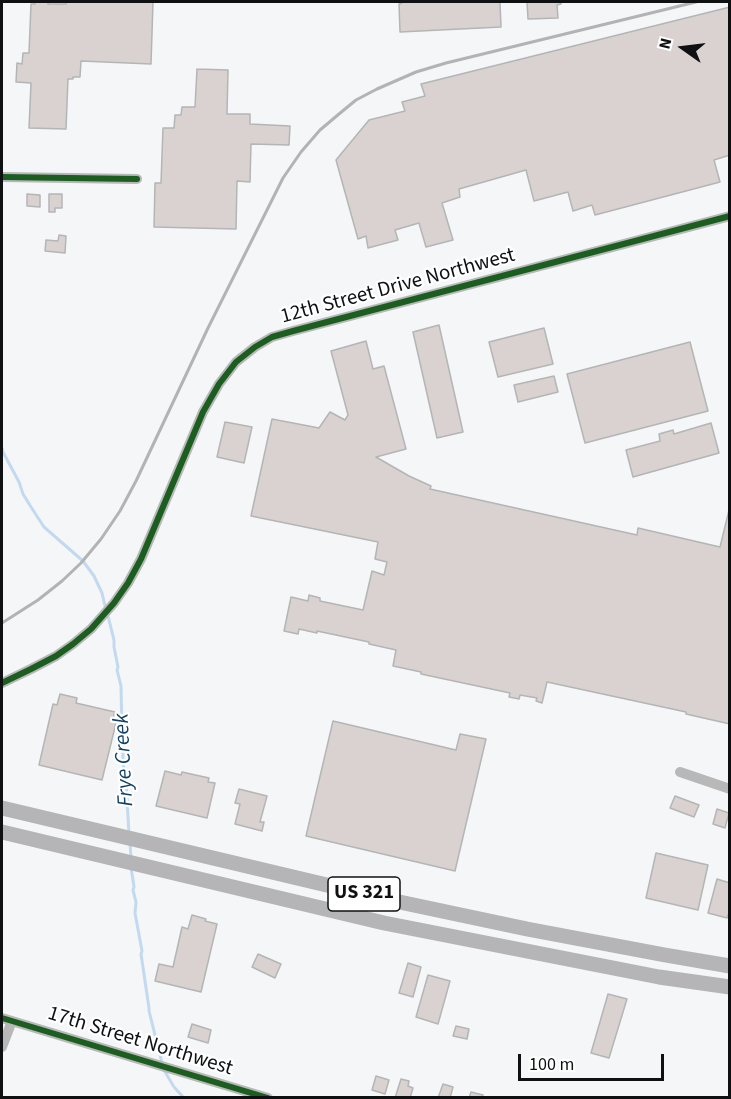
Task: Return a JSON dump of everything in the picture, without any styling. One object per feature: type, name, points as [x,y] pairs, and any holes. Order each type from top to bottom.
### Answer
[{"type":"highway","name":"US 321","points":[[2,808],[390,900],[665,956],[729,966]]},
{"type":"highway","name":"US 321","points":[[2,832],[384,923],[659,977],[729,987]]},
{"type":"street","points":[[2,177],[137,179]]},
{"type":"street","name":"12th Street Drive Northwest","points":[[2,683],[56,656],[74,644],[98,622],[114,603],[128,584],[141,559],[203,412],[219,384],[236,362],[255,347],[272,338],[304,328],[729,216]]},
{"type":"street","points":[[680,772],[729,789]]},
{"type":"street","points":[[2,1047],[7,1019]]},
{"type":"street","name":"17th Street Northwest","points":[[7,1019],[268,1098]]},
{"type":"building","points":[[35,2],[66,4],[66,2],[153,2],[151,64],[81,61],[80,77],[68,79],[66,129],[29,128],[31,83],[16,82],[17,63],[22,64],[23,53],[29,53],[31,4]]},
{"type":"building","points":[[402,2],[500,2],[501,27],[400,32],[399,4]]},
{"type":"building","points":[[527,2],[561,2],[557,5],[558,18],[528,19]]},
{"type":"building","points":[[730,7],[730,155],[714,160],[720,182],[595,215],[592,205],[573,211],[568,192],[534,201],[526,170],[459,189],[460,197],[442,203],[453,240],[426,247],[419,223],[395,230],[398,240],[368,248],[366,236],[358,239],[336,160],[369,120],[405,111],[402,102],[425,96],[421,84]]},
{"type":"building","points":[[197,69],[228,70],[227,114],[250,114],[250,124],[290,126],[289,145],[251,144],[250,182],[237,181],[236,229],[154,227],[155,183],[161,183],[163,128],[174,128],[175,115],[181,115],[182,107],[195,107]]},
{"type":"building","points":[[27,194],[40,195],[40,207],[27,206]]},
{"type":"building","points":[[49,194],[62,194],[62,208],[55,208],[55,212],[49,212]]},
{"type":"building","points":[[59,235],[66,236],[65,253],[45,251],[46,240],[58,241]]},
{"type":"building","points":[[439,325],[463,432],[437,438],[413,332]]},
{"type":"building","points":[[544,328],[553,364],[498,377],[489,342]]},
{"type":"building","points":[[366,341],[373,369],[384,366],[406,449],[376,457],[431,486],[430,489],[637,535],[638,528],[720,547],[730,506],[730,724],[686,714],[686,712],[547,682],[542,703],[536,701],[537,698],[520,695],[519,699],[509,697],[510,693],[393,666],[396,650],[369,644],[369,642],[317,631],[317,633],[299,629],[298,634],[284,631],[291,597],[308,601],[309,595],[320,598],[320,601],[363,610],[372,571],[384,575],[387,562],[375,559],[378,542],[251,516],[272,419],[319,428],[330,412],[345,420],[348,415],[331,351]]},
{"type":"building","points":[[690,342],[708,411],[585,443],[567,374]]},
{"type":"building","points":[[554,376],[558,392],[518,402],[514,385]]},
{"type":"building","points":[[225,422],[252,427],[244,463],[217,457]]},
{"type":"building","points":[[711,423],[719,453],[633,477],[626,450],[660,441],[659,434],[673,430],[674,434]]},
{"type":"building","points":[[60,694],[77,698],[76,703],[115,712],[113,718],[117,719],[102,780],[39,765],[53,704],[57,705]]},
{"type":"building","points":[[333,721],[456,750],[460,734],[486,739],[455,871],[306,836]]},
{"type":"building","points":[[165,771],[209,778],[208,782],[215,783],[207,818],[156,806]]},
{"type":"building","points":[[239,789],[267,796],[260,822],[264,822],[262,831],[235,824],[240,804],[235,803]]},
{"type":"building","points":[[675,796],[699,805],[694,817],[670,808]]},
{"type":"building","points":[[717,809],[729,813],[725,828],[713,824]]},
{"type":"building","points":[[656,853],[708,865],[698,910],[646,898]]},
{"type":"building","points":[[717,879],[730,883],[730,915],[727,918],[708,913]]},
{"type":"building","points":[[192,915],[217,924],[201,992],[155,981],[159,964],[173,967],[182,927],[188,929]]},
{"type":"building","points":[[258,954],[281,964],[275,978],[252,967]]},
{"type":"building","points":[[408,963],[421,967],[413,997],[399,993]]},
{"type":"building","points":[[428,975],[450,981],[438,1024],[416,1017]]},
{"type":"building","points":[[608,994],[627,999],[609,1058],[591,1053]]},
{"type":"building","points":[[192,1024],[211,1030],[208,1043],[188,1037]]},
{"type":"building","points":[[456,1026],[469,1029],[467,1039],[453,1036]]},
{"type":"building","points":[[376,1076],[389,1080],[385,1094],[372,1090]]},
{"type":"building","points":[[401,1079],[409,1081],[408,1086],[413,1088],[410,1098],[395,1098]]},
{"type":"building","points":[[443,1084],[453,1087],[450,1098],[438,1098]]},
{"type":"building","points":[[471,1092],[483,1095],[482,1098],[469,1098]]},
{"type":"waterway","name":"Frye Creek","points":[[2,448],[23,494],[44,527],[83,561],[94,576],[105,606]]},
{"type":"waterway","name":"Frye Creek","points":[[108,616],[121,686],[123,763],[129,834]]},
{"type":"waterway","name":"Frye Creek","points":[[130,843],[131,858]]},
{"type":"waterway","name":"Frye Creek","points":[[131,867],[149,1011],[162,1063]]},
{"type":"waterway","name":"Frye Creek","points":[[164,1070],[184,1098]]},
{"type":"railway","points":[[2,623],[38,600],[81,563],[120,511],[283,178],[320,130],[356,100],[416,72],[696,2]]},
{"type":"cycle path","points":[[2,177],[137,179]]},
{"type":"cycle path","points":[[2,683],[56,656],[73,644],[91,629],[114,603],[141,559],[203,412],[219,384],[236,362],[255,347],[272,337],[293,331],[730,216]]},
{"type":"cycle path","points":[[2,1018],[268,1098]]}]
